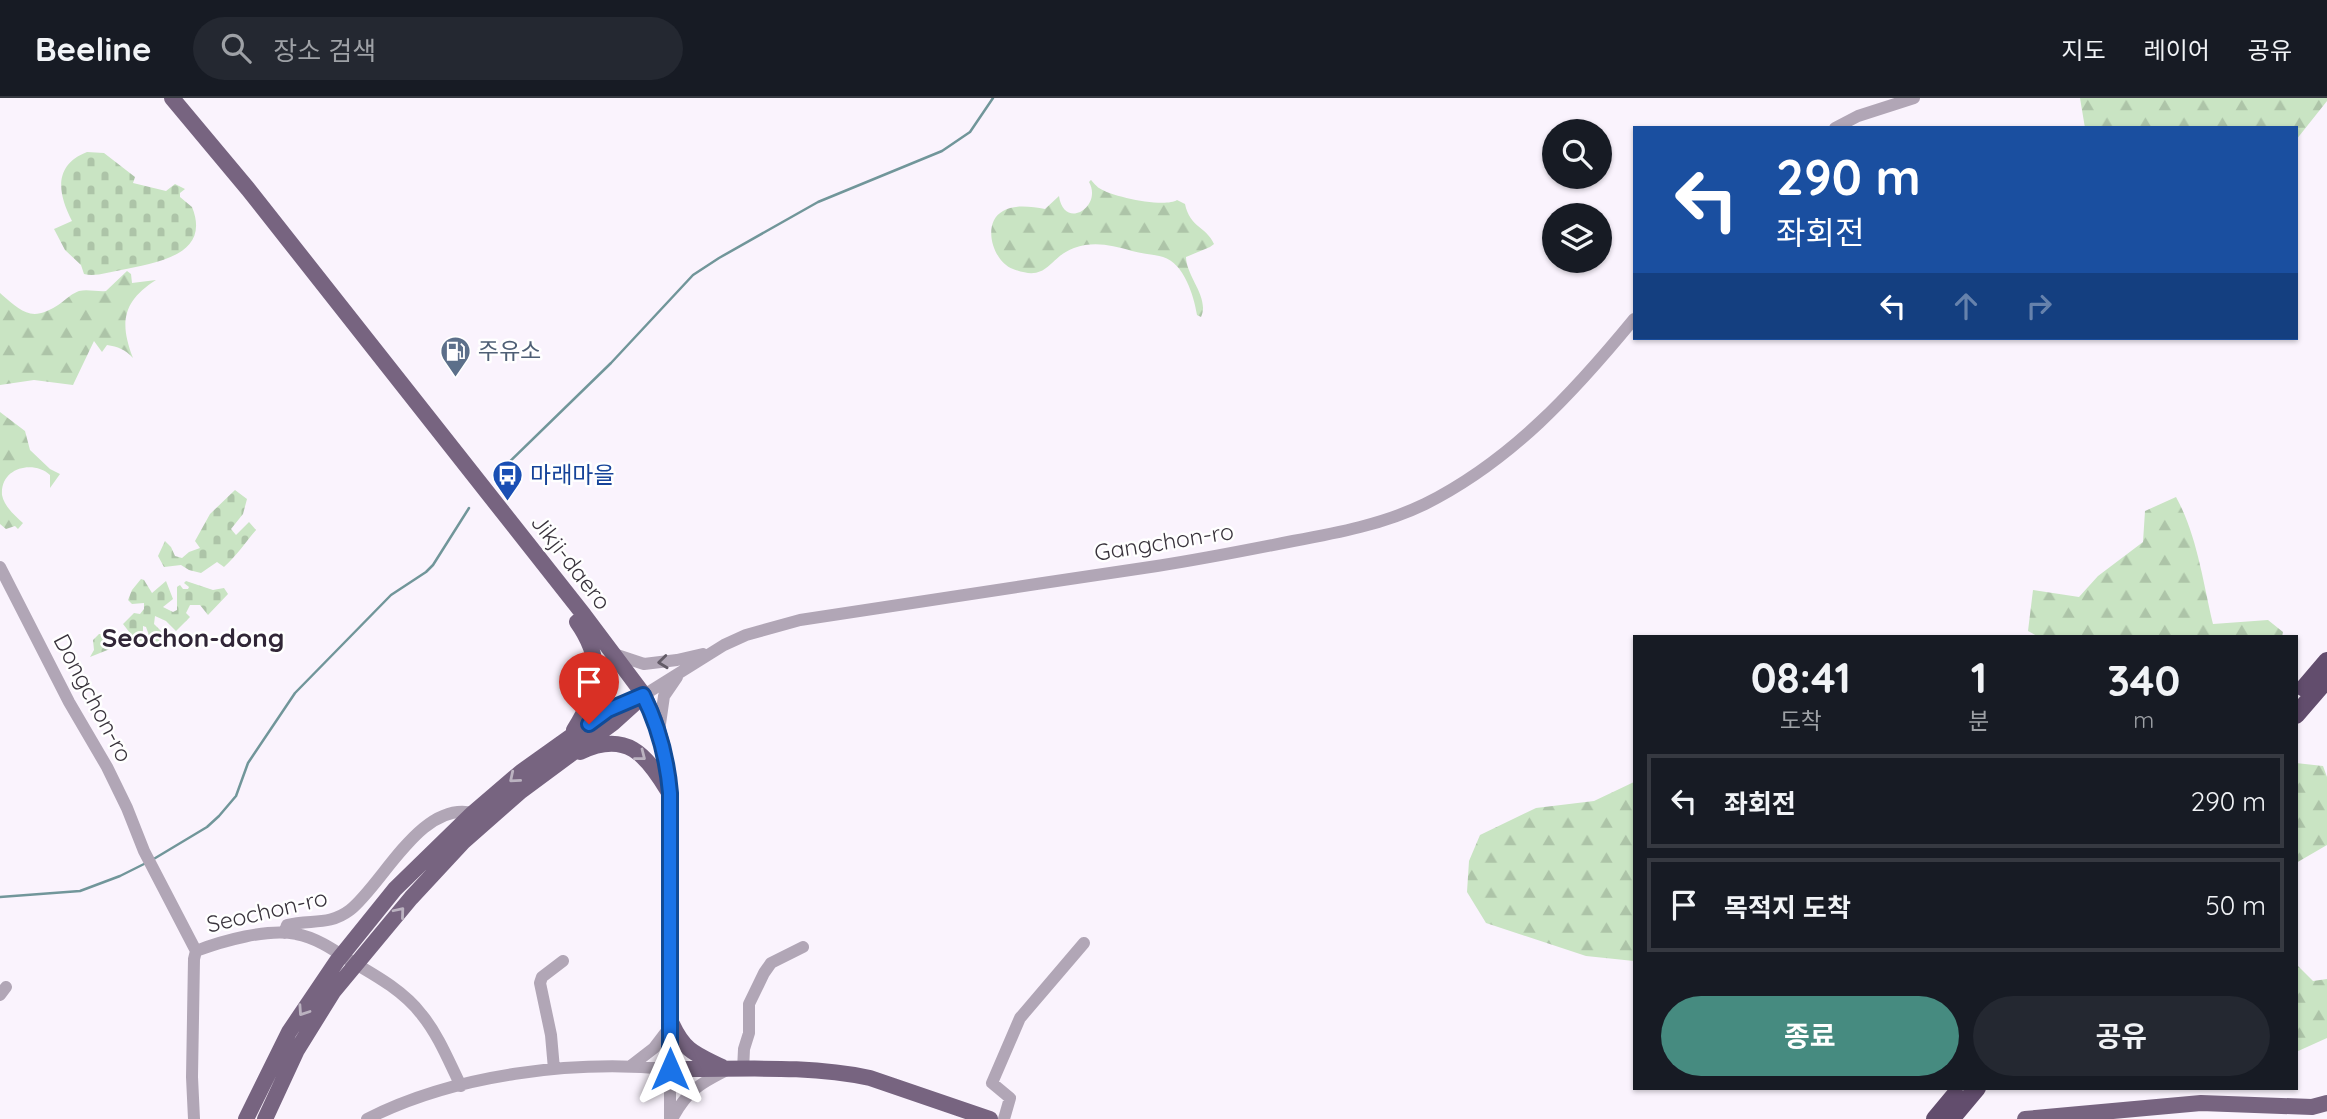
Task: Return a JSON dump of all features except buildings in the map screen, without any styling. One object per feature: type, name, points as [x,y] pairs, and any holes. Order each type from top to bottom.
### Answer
[{"type":"highway","points":[[2298,695],[2327,661]]},
{"type":"highway","points":[[2298,713],[2327,679]]},
{"type":"highway","points":[[1935,1119],[1974,1090]]},
{"type":"main road","name":"Jikji-daero","points":[[172,98],[248,189],[614,654],[643,695],[659,732],[666,757],[670,793],[670,1069]]},
{"type":"main road","points":[[558,583],[565,604],[588,637],[597,676],[590,705],[569,738]]},
{"type":"main road","points":[[265,1119],[297,1050],[333,992],[349,960],[395,889],[473,813],[521,772],[608,710],[643,695]]},
{"type":"main road","points":[[246,1119],[289,1032],[349,960],[463,842],[556,764],[613,723],[643,695]]},
{"type":"main road","points":[[556,764],[594,745],[616,744],[633,749],[646,757],[670,793]]},
{"type":"main road","points":[[670,1023],[688,1050],[735,1070]]},
{"type":"main road","points":[[670,1069],[851,1074],[891,1084],[990,1119]]},
{"type":"main road","points":[[2025,1119],[2201,1103],[2312,1107],[2327,1103]]},
{"type":"street","points":[[1839,126],[1858,116],[1914,98]]},
{"type":"street","name":"Gangchon-ro","points":[[643,695],[746,635],[800,620],[1208,558],[1340,532],[1380,521],[1424,504],[1472,477],[1520,442],[1566,399],[1633,320]]},
{"type":"street","name":"Dongchon-ro","points":[[0,567],[69,702],[107,767],[144,851],[195,955]]},
{"type":"street","points":[[614,654],[644,664],[713,652]]},
{"type":"street","points":[[659,732],[664,696],[680,673]]},
{"type":"street","name":"Seochon-ro","points":[[195,955],[214,944],[284,933],[287,925],[301,921],[329,922],[350,910],[374,884],[393,857],[423,829],[452,812],[473,813]]},
{"type":"street","points":[[284,933],[297,934],[315,941],[402,994],[422,1014],[440,1042],[461,1086]]},
{"type":"street","points":[[1004,1119],[1010,1098],[992,1083],[1020,1018],[1084,943]]},
{"type":"street","points":[[671,1119],[698,1084],[735,1070],[749,1033],[749,1004],[764,973],[771,962],[803,947]]},
{"type":"street","points":[[194,1119],[195,955]]},
{"type":"street","points":[[554,1069],[551,1035],[540,983],[542,977],[564,961]]},
{"type":"street","points":[[632,1065],[654,1048],[670,1023]]},
{"type":"street","points":[[367,1119],[411,1101],[523,1072],[632,1065],[670,1069],[671,1119]]},
{"type":"green space","points":[[2080,98],[2327,98],[2298,137],[2298,126],[2085,126]]},
{"type":"green space","points":[[87,152],[104,153],[135,177],[133,183],[166,191],[175,184],[185,189],[180,193],[180,197],[192,207],[196,223],[194,237],[187,247],[149,264],[102,274],[84,274],[81,265],[65,250],[54,229],[72,221],[63,200],[62,180],[69,164]]},
{"type":"green space","points":[[1091,180],[1098,187],[1126,198],[1162,203],[1177,200],[1185,204],[1191,218],[1214,244],[1186,257],[1202,302],[1201,317],[1197,315],[1182,273],[1170,260],[1163,257],[1096,244],[1065,252],[1047,267],[1034,273],[1013,269],[1000,259],[995,251],[991,233],[996,217],[1013,207],[1045,209],[1059,196],[1062,206],[1068,212],[1081,212],[1091,200]]},
{"type":"green space","points":[[127,271],[131,274],[132,283],[156,280],[137,296],[127,313],[126,334],[133,358],[124,350],[107,345],[102,352],[94,341],[73,385],[34,380],[0,385],[0,293],[28,313],[42,313],[79,291],[106,291]]},
{"type":"green space","points":[[0,412],[25,431],[30,450],[50,469],[60,474],[50,488],[50,475],[35,468],[19,469],[6,478],[2,495],[7,507],[23,523],[18,529],[15,526],[6,529],[0,524]]},
{"type":"green space","points":[[235,490],[247,499],[243,514],[231,529],[236,535],[249,522],[256,530],[233,558],[224,567],[217,562],[201,573],[181,565],[164,567],[158,556],[165,541],[175,556],[182,558],[200,548],[195,541],[210,514]]},
{"type":"green space","points":[[2176,497],[2194,543],[2213,624],[2268,620],[2283,632],[2282,635],[2035,635],[2028,631],[2033,590],[2079,597],[2098,576],[2143,542],[2145,511]]},
{"type":"green space","points":[[141,579],[152,593],[166,581],[173,599],[163,607],[173,612],[177,610],[177,587],[180,585],[183,589],[188,589],[184,583],[186,581],[213,590],[224,588],[228,594],[208,615],[200,605],[190,605],[186,613],[190,617],[176,631],[166,621],[155,616],[154,624],[164,637],[157,642],[151,641],[146,627],[143,626],[143,640],[137,642],[123,624],[134,613],[140,614],[144,609],[144,603],[132,604],[128,600]]},
{"type":"green space","points":[[103,634],[111,639],[110,649],[90,657],[94,650],[93,640]]},
{"type":"green space","points":[[2298,763],[2323,766],[2327,777],[2327,845],[2298,862]]},
{"type":"green space","points":[[1633,782],[1633,961],[1586,956],[1486,923],[1467,892],[1469,861],[1480,835],[1536,808],[1594,801]]},
{"type":"green space","points":[[2298,966],[2313,981],[2327,979],[2327,1038],[2298,1051]]},
{"type":"waterway","points":[[498,473],[611,363],[693,275],[818,202],[942,151],[970,132],[993,98]]},
{"type":"waterway","points":[[152,860],[207,827],[219,816],[236,796],[248,763],[295,693],[391,595],[433,565],[469,508]]},
{"type":"waterway","points":[[0,897],[80,891],[146,863]]},
{"type":"place","name":"주유소","points":[[455,378]]},
{"type":"place","name":"마래마을","points":[[507,502]]},
{"type":"district","name":"Seochon-dong","points":[[193,638]]},
{"type":"route","points":[[589,724],[608,710],[643,695],[655,720],[666,757],[670,793],[670,1069]]}]
